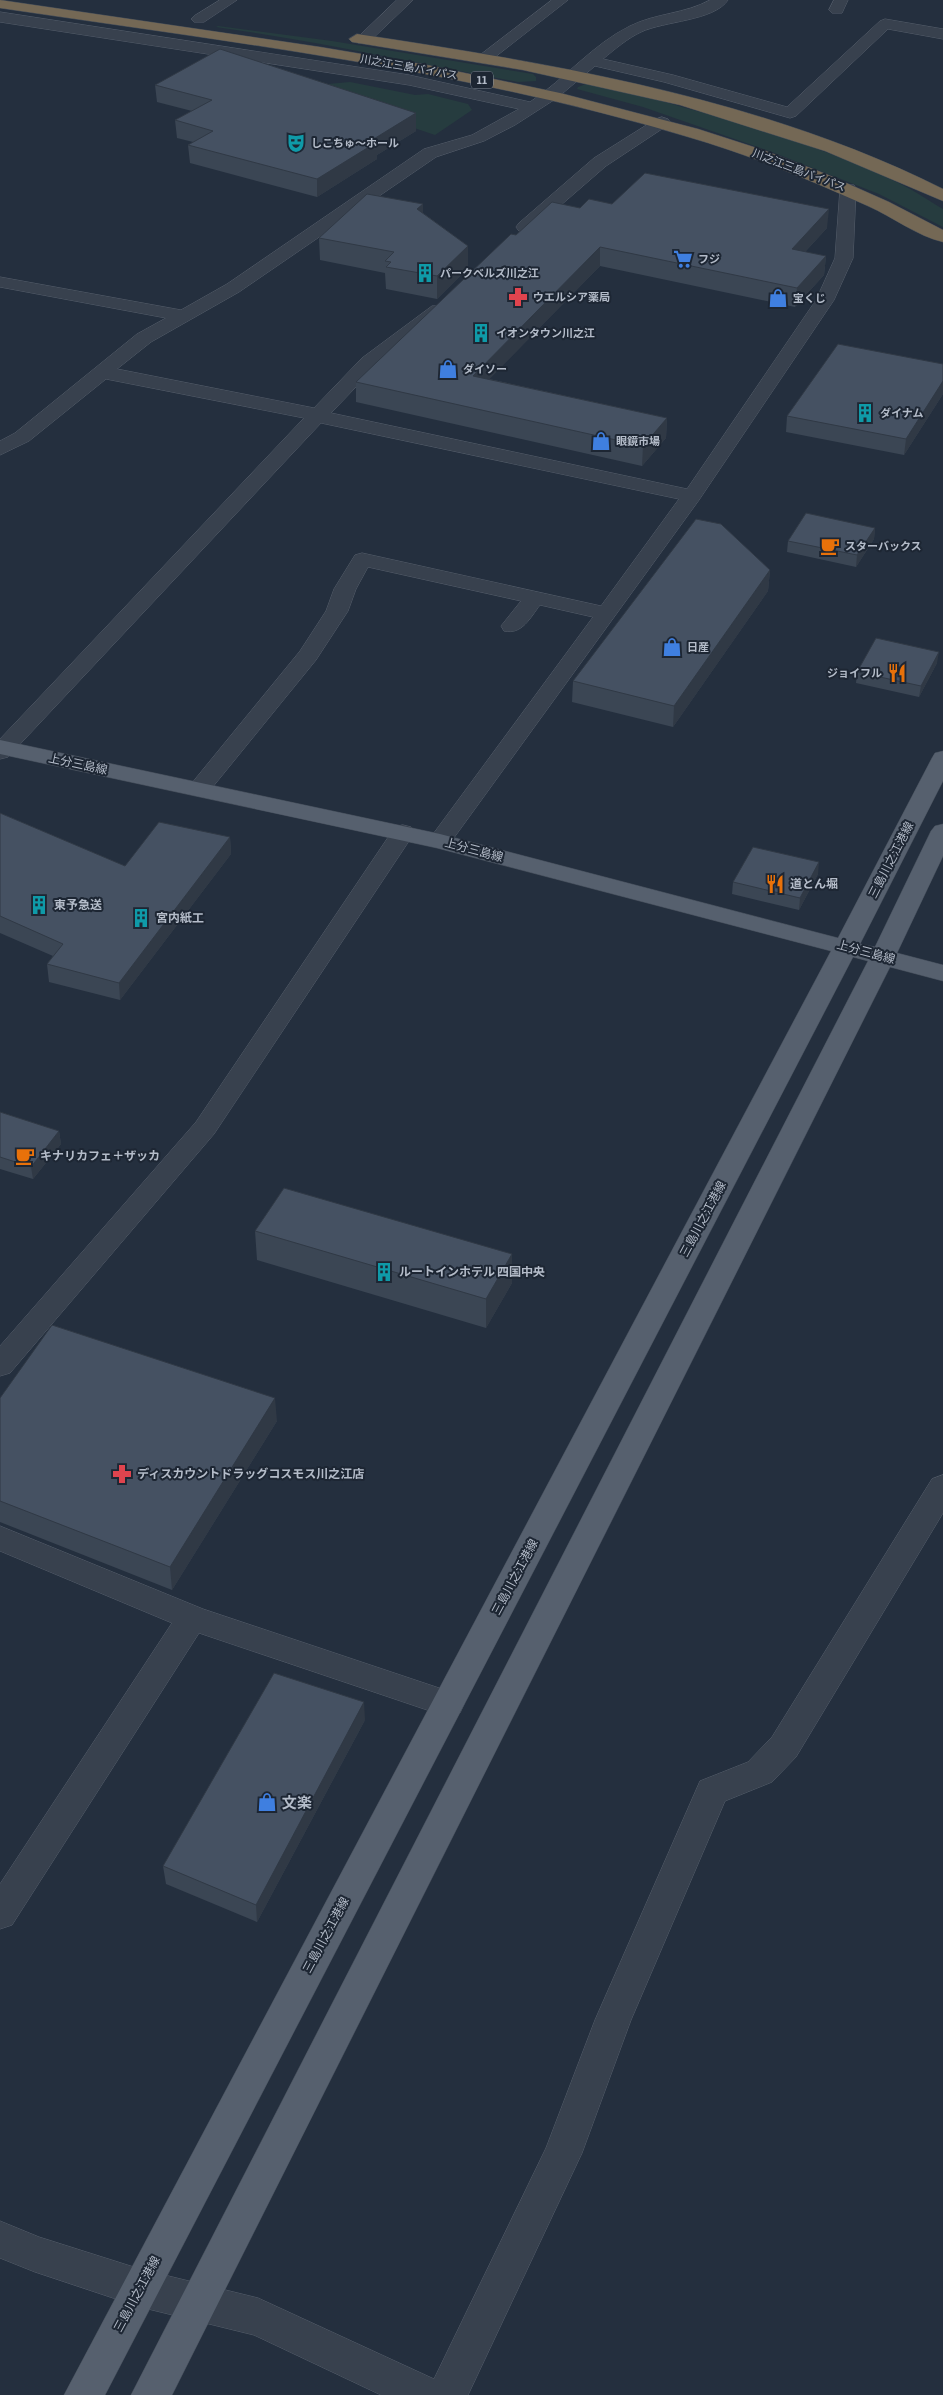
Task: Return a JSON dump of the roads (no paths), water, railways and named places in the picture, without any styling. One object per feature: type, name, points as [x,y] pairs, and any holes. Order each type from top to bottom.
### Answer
[{"type":"highway","points":[[60,0],[267,28]]},
{"type":"highway","name":"川之江三島バイパス","points":[[0,4],[317,50],[551,95],[662,122],[769,158],[848,189],[943,237]]},
{"type":"highway","name":"川之江三島バイパス","points":[[345,37],[484,58],[574,75],[675,98],[755,121],[835,148],[943,196]]},
{"type":"main road","name":"上分三島線","points":[[1,749],[403,832],[943,973]]},
{"type":"main road","name":"三島川之江港線","points":[[84,2395],[846,948],[943,758]]},
{"type":"main road","points":[[151,2395],[196,2303],[883,957],[943,831]]},
{"type":"street","points":[[198,19],[230,0]]},
{"type":"street","points":[[363,40],[406,0]]},
{"type":"street","points":[[484,58],[561,0]]},
{"type":"street","points":[[0,449],[22,437],[144,338],[233,288],[430,153],[478,138],[533,107],[635,29],[653,22],[701,12],[720,0]]},
{"type":"street","points":[[0,17],[409,80],[533,107]]},
{"type":"street","points":[[591,61],[667,78],[790,113],[885,24],[943,34]]},
{"type":"street","points":[[511,240],[600,162],[662,122]]},
{"type":"street","points":[[440,841],[692,496],[825,300],[844,258],[848,189]]},
{"type":"street","points":[[0,282],[185,316]]},
{"type":"street","points":[[1,749],[369,362],[448,301]]},
{"type":"street","points":[[101,372],[301,410],[317,416],[692,496]]},
{"type":"street","points":[[199,790],[308,655],[337,611],[345,590],[362,559],[606,613]]},
{"type":"street","points":[[512,626],[536,597]]},
{"type":"street","points":[[0,1365],[205,1128],[403,832]]},
{"type":"street","points":[[447,2395],[563,2153],[613,2020],[712,1791],[760,1772],[784,1747],[943,1487]]},
{"type":"street","points":[[0,1538],[192,1618],[448,1704]]},
{"type":"street","points":[[0,1914],[192,1618]]},
{"type":"street","points":[[0,2239],[36,2254],[140,2288],[258,2317],[426,2395]]},
{"type":"place","name":"しこちゅ～ホール","points":[[296,143]]},
{"type":"place","name":"フジ","points":[[683,259]]},
{"type":"place","name":"パークベルズ川之江","points":[[425,273]]},
{"type":"place","name":"ウエルシア薬局","points":[[518,297]]},
{"type":"place","name":"宝くじ","points":[[778,298]]},
{"type":"place","name":"イオンタウン川之江","points":[[481,333]]},
{"type":"place","name":"ダイソー","points":[[448,369]]},
{"type":"place","name":"ダイナム","points":[[865,413]]},
{"type":"place","name":"眼鏡市場","points":[[601,441]]},
{"type":"place","name":"スターバックス","points":[[830,546]]},
{"type":"place","name":"日産","points":[[672,647]]},
{"type":"place","name":"ジョイフル","points":[[897,673]]},
{"type":"place","name":"道とん堀","points":[[775,884]]},
{"type":"place","name":"東予急送","points":[[39,905]]},
{"type":"place","name":"宮内紙工","points":[[141,918]]},
{"type":"place","name":"キナリカフェ＋ザッカ","points":[[25,1156]]},
{"type":"place","name":"ルートインホテル 四国中央","points":[[384,1272]]},
{"type":"place","name":"ディスカウントドラッグコスモス川之江店","points":[[122,1474]]},
{"type":"place","name":"文楽","points":[[267,1802]]}]
